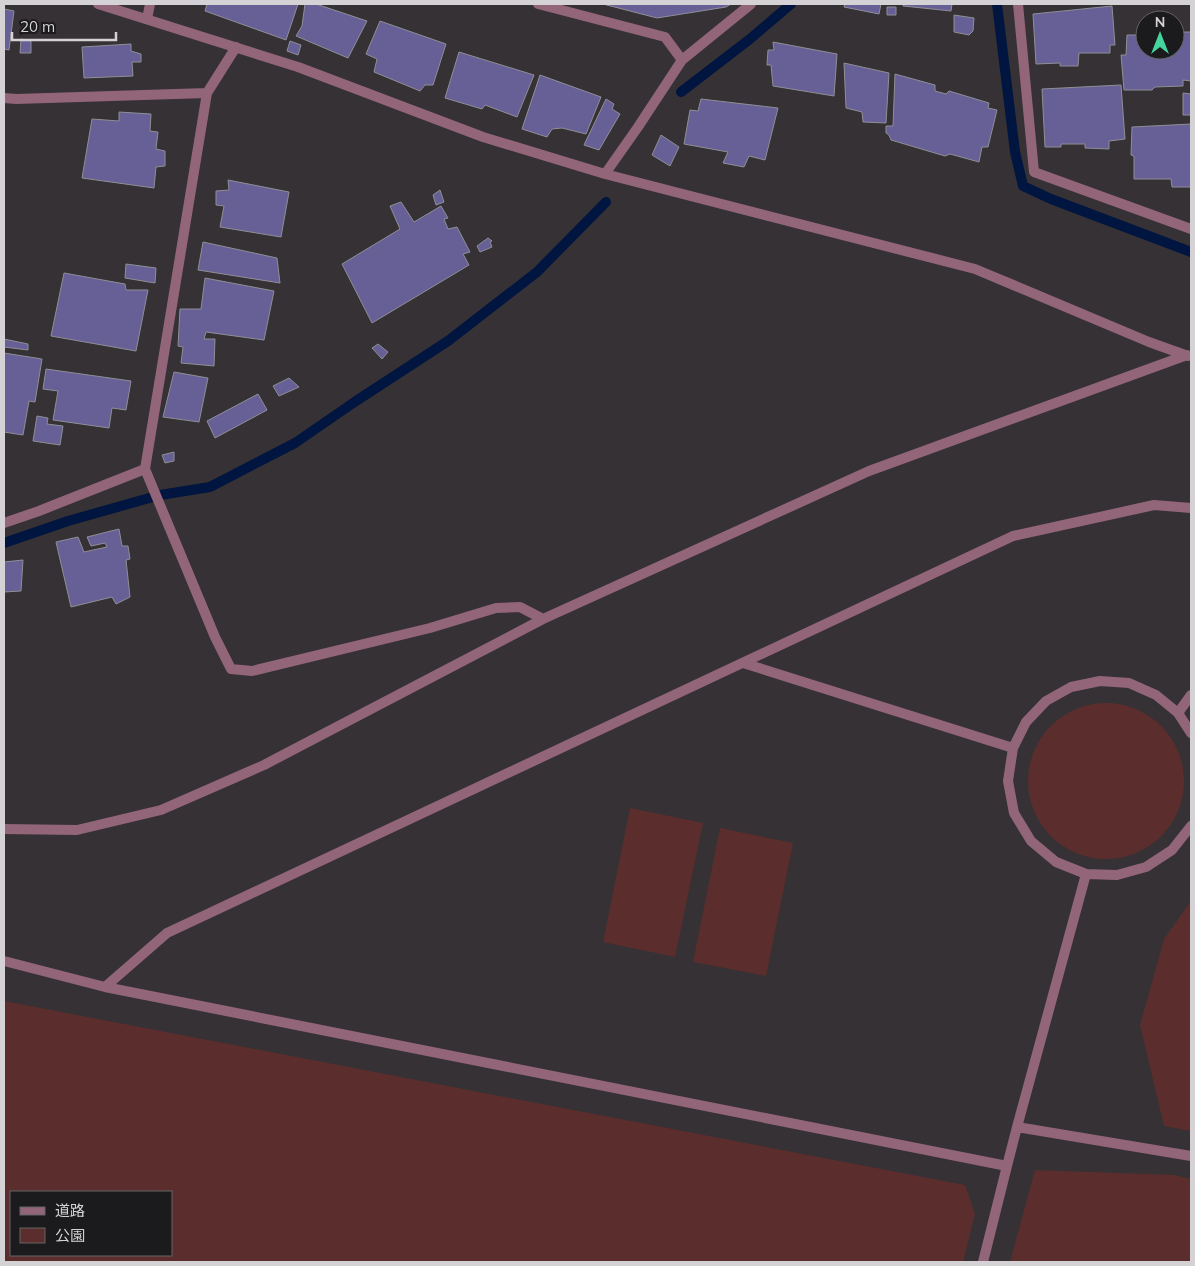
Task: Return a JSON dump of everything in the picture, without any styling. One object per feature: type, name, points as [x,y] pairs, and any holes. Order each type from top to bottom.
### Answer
[{"type":"street","points":[[98,4],[298,67],[483,137],[605,174],[974,269],[1149,342],[1189,356]]},
{"type":"street","points":[[147,19],[150,4]]},
{"type":"street","points":[[538,4],[665,36],[682,60]]},
{"type":"street","points":[[605,174],[682,60],[751,4]]},
{"type":"street","points":[[1018,4],[1034,172],[1191,229]]},
{"type":"street","points":[[236,47],[207,93],[145,470],[215,637],[231,669],[252,671],[430,628],[496,608],[520,606],[543,619]]},
{"type":"street","points":[[4,98],[207,93]]},
{"type":"street","points":[[4,829],[77,830],[161,810],[264,765],[543,619],[869,471],[1189,356]]},
{"type":"street","points":[[4,523],[145,470]]},
{"type":"street","points":[[106,987],[167,933],[1013,536],[1154,505],[1191,508]]},
{"type":"street","points":[[743,663],[1013,748]]},
{"type":"street","points":[[1191,733],[1178,713],[1156,695],[1129,683],[1100,681],[1071,687],[1046,701],[1026,722],[1013,748],[1008,781],[1014,813],[1031,841],[1056,862],[1086,874],[1117,875],[1146,867],[1172,850],[1191,826]]},
{"type":"street","points":[[1178,713],[1191,696]]},
{"type":"street","points":[[983,1262],[1086,874]]},
{"type":"street","points":[[4,962],[106,987],[1007,1166]]},
{"type":"street","points":[[1018,1127],[1191,1156]]},
{"type":"green space","points":[[1106,703],[1136,709],[1149,716],[1161,726],[1171,738],[1178,751],[1184,781],[1178,811],[1171,824],[1161,836],[1149,846],[1136,853],[1106,859],[1076,853],[1063,846],[1051,836],[1041,824],[1034,811],[1028,781],[1034,751],[1041,738],[1051,726],[1063,716],[1076,709]]},
{"type":"green space","points":[[630,808],[703,823],[675,957],[603,942]]},
{"type":"green space","points":[[720,828],[793,843],[766,976],[693,962]]},
{"type":"green space","points":[[1191,901],[1191,1131],[1164,1126],[1140,1025],[1164,939]]},
{"type":"green space","points":[[4,1001],[965,1185],[975,1214],[963,1262],[4,1262]]},
{"type":"green space","points":[[1035,1170],[1174,1175],[1191,1179],[1191,1262],[1010,1262]]},
{"type":"building","points":[[207,4],[298,4],[286,40],[205,11]]},
{"type":"building","points":[[305,4],[316,4],[367,21],[348,58],[296,36],[302,26]]},
{"type":"building","points":[[603,4],[731,4],[726,7],[657,18]]},
{"type":"building","points":[[845,4],[881,4],[879,14],[844,7]]},
{"type":"building","points":[[903,4],[952,4],[951,11],[903,6]]},
{"type":"building","points":[[1112,6],[1115,45],[1110,45],[1110,53],[1079,53],[1078,66],[1060,66],[1060,63],[1036,64],[1033,14]]},
{"type":"building","points":[[887,7],[896,7],[896,15],[887,15]]},
{"type":"building","points":[[4,9],[14,11],[9,50],[4,49]]},
{"type":"building","points":[[954,15],[974,18],[973,31],[969,35],[954,32]]},
{"type":"building","points":[[380,21],[446,44],[433,85],[425,85],[420,91],[374,72],[377,59],[366,54]]},
{"type":"building","points":[[1185,32],[1191,32],[1191,81],[1183,80],[1183,86],[1155,87],[1152,90],[1124,90],[1121,55],[1126,55],[1127,35],[1135,35],[1135,60],[1185,60]]},
{"type":"building","points":[[21,39],[31,41],[31,53],[20,53]]},
{"type":"building","points":[[290,41],[301,45],[298,55],[287,51]]},
{"type":"building","points":[[773,42],[837,54],[834,96],[773,86],[771,65],[767,65],[768,50],[774,50]]},
{"type":"building","points":[[131,44],[131,51],[141,54],[141,62],[132,62],[133,76],[84,78],[82,47]]},
{"type":"building","points":[[459,52],[534,75],[517,117],[485,105],[482,109],[445,98]]},
{"type":"building","points":[[844,63],[889,73],[886,123],[863,122],[862,112],[846,108]]},
{"type":"building","points":[[895,74],[935,85],[935,91],[946,94],[949,91],[989,103],[988,108],[997,110],[988,147],[982,147],[979,162],[950,154],[945,156],[891,140],[886,133],[886,126],[893,126]]},
{"type":"building","points":[[540,75],[601,97],[586,134],[562,128],[552,129],[547,137],[522,129]]},
{"type":"building","points":[[1121,85],[1125,139],[1109,141],[1109,149],[1085,148],[1085,144],[1061,144],[1061,147],[1045,147],[1042,89]]},
{"type":"building","points":[[1183,93],[1191,94],[1191,115],[1183,115]]},
{"type":"building","points":[[606,99],[614,104],[612,109],[620,114],[599,150],[584,145]]},
{"type":"building","points":[[701,99],[778,108],[765,160],[749,156],[744,167],[723,163],[728,152],[684,144],[690,110],[698,111]]},
{"type":"building","points":[[119,112],[151,114],[150,131],[158,132],[156,149],[165,151],[165,166],[156,167],[154,188],[82,178],[92,119],[119,121]]},
{"type":"building","points":[[1191,124],[1191,187],[1172,187],[1171,179],[1134,179],[1134,156],[1131,155],[1132,127]]},
{"type":"building","points":[[661,135],[679,147],[670,166],[652,155]]},
{"type":"building","points":[[228,180],[289,192],[281,237],[220,227],[224,206],[216,205],[216,191],[229,190]]},
{"type":"building","points":[[440,190],[444,202],[436,205],[433,195]]},
{"type":"building","points":[[401,202],[414,222],[441,206],[448,218],[444,219],[448,229],[457,227],[470,252],[463,254],[469,265],[372,323],[342,264],[400,229],[390,206]]},
{"type":"building","points":[[488,238],[492,241],[490,242],[492,247],[480,252],[477,246]]},
{"type":"building","points":[[203,242],[277,258],[280,283],[198,270]]},
{"type":"building","points":[[126,264],[156,268],[155,283],[125,278]]},
{"type":"building","points":[[64,273],[125,284],[126,290],[148,290],[136,351],[51,336]]},
{"type":"building","points":[[205,278],[274,291],[264,340],[206,332],[204,339],[215,339],[214,366],[181,363],[183,347],[178,346],[180,309],[201,309]]},
{"type":"building","points":[[4,339],[28,344],[28,350],[4,347]]},
{"type":"building","points":[[378,344],[388,352],[382,359],[372,348]]},
{"type":"building","points":[[4,353],[42,359],[35,402],[29,401],[23,435],[4,432]]},
{"type":"building","points":[[46,369],[131,381],[126,410],[112,408],[109,428],[53,420],[58,391],[43,389]]},
{"type":"building","points":[[174,372],[208,378],[199,422],[163,417]]},
{"type":"building","points":[[289,378],[299,387],[279,396],[273,386]]},
{"type":"building","points":[[258,394],[267,410],[215,438],[207,421]]},
{"type":"building","points":[[37,416],[48,418],[47,424],[63,426],[60,445],[33,441]]},
{"type":"building","points":[[174,452],[174,461],[165,463],[162,455]]},
{"type":"building","points":[[119,529],[122,546],[128,546],[130,559],[126,560],[130,597],[116,604],[112,597],[71,607],[56,542],[78,537],[84,552],[107,547],[105,543],[91,546],[87,537]]},
{"type":"building","points":[[23,560],[21,591],[4,592],[4,562]]},
{"type":"waterway","points":[[681,92],[750,39],[791,4]]},
{"type":"waterway","points":[[997,4],[1015,152],[1023,186],[1051,199],[1191,252]]},
{"type":"waterway","points":[[4,543],[68,521],[160,495],[210,487],[295,443],[448,341],[537,272],[606,202]]}]
